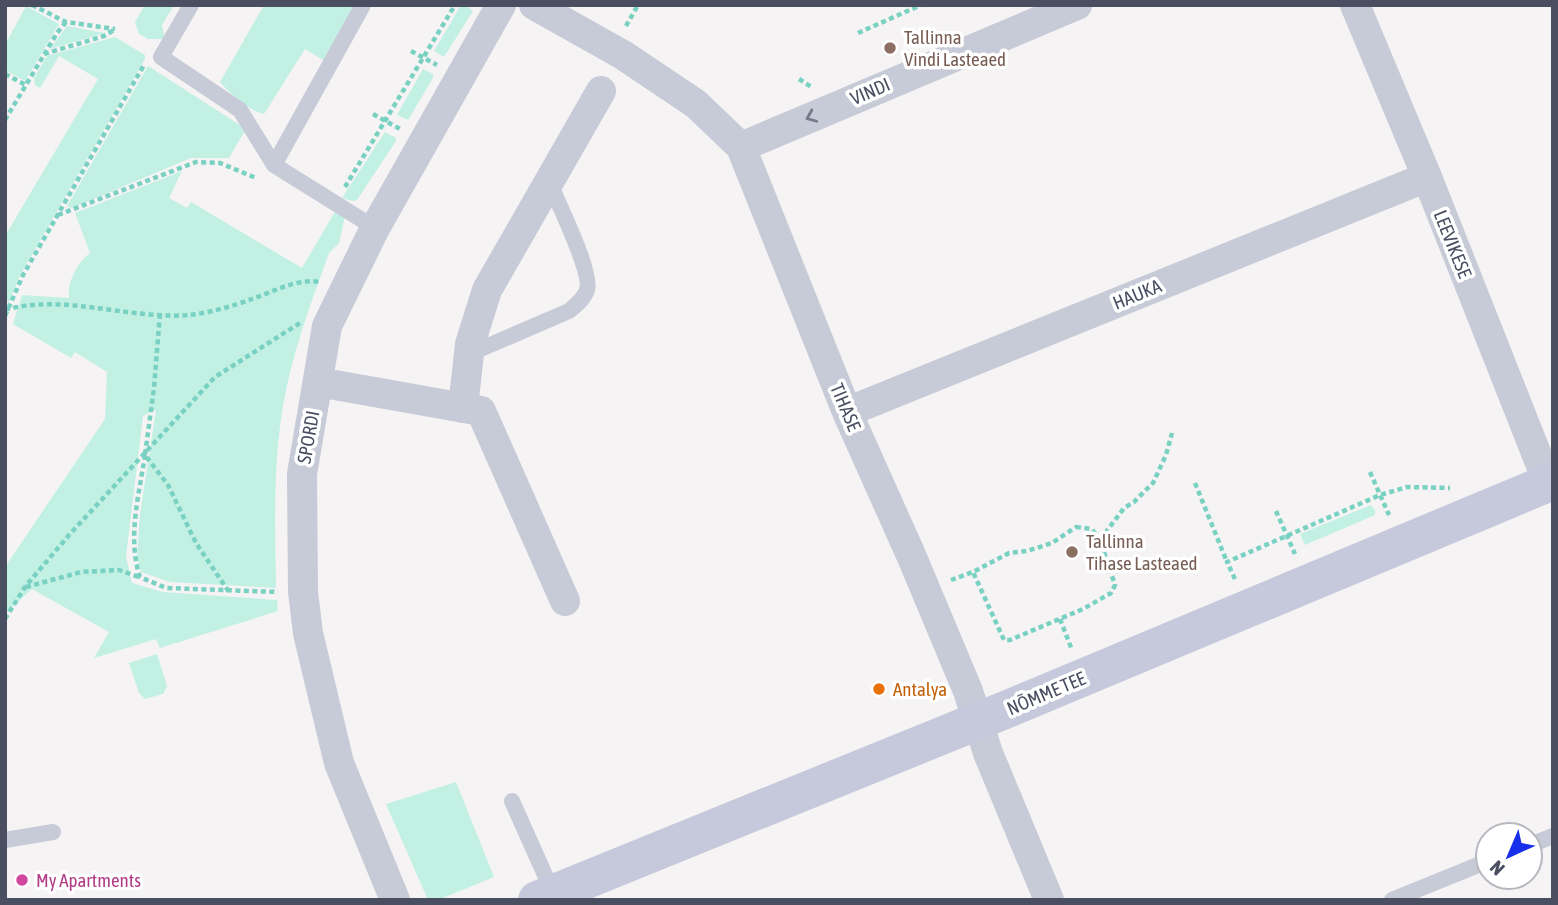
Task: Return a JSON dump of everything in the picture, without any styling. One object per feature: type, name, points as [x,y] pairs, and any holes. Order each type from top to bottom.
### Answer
[{"type":"street","name":"SPORDI","points":[[395,900],[339,763],[308,633],[303,592],[302,474],[327,326],[348,288],[374,228],[501,5]]},
{"type":"street","name":"TIHASE","points":[[534,5],[623,55],[695,104],[741,147],[847,412],[968,691],[988,754],[1049,900]]},
{"type":"street","name":"VINDI","points":[[741,147],[1077,5]]},
{"type":"street","name":"LEEVIKESE","points":[[1355,5],[1551,482]]},
{"type":"street","points":[[463,408],[470,344],[487,290],[601,91]]},
{"type":"street","name":"HAUKA","points":[[847,412],[1427,177]]},
{"type":"street","points":[[318,382],[481,411],[565,601]]},
{"type":"street","name":"NÕMME TEE","points":[[545,897],[978,721],[1551,482]]},
{"type":"lane","points":[[191,5],[161,57],[240,110],[274,165],[374,228]]},
{"type":"lane","points":[[274,165],[363,5]]},
{"type":"lane","points":[[469,354],[569,311],[581,301],[588,289],[587,271],[549,181]]},
{"type":"lane","points":[[512,801],[545,897]]},
{"type":"lane","points":[[5,840],[53,832]]},
{"type":"lane","points":[[1392,900],[1474,867]]},
{"type":"path","points":[[32,5],[66,22],[115,29],[104,36],[44,54]]},
{"type":"path","points":[[335,203],[455,5]]},
{"type":"path","points":[[630,18],[638,5]]},
{"type":"path","points":[[858,33],[921,5]]},
{"type":"path","points":[[5,120],[66,22]]},
{"type":"path","points":[[411,51],[437,65]]},
{"type":"path","points":[[5,316],[23,275],[150,56],[161,57]]},
{"type":"path","points":[[5,74],[26,85]]},
{"type":"path","points":[[373,114],[401,129]]},
{"type":"path","points":[[57,215],[197,162],[220,163],[262,181],[274,165]]},
{"type":"path","points":[[7,309],[62,305],[189,315],[248,301],[307,280],[348,288]]},
{"type":"path","points":[[140,578],[134,558],[134,533],[154,388],[160,313]]},
{"type":"path","points":[[5,619],[25,587],[69,535],[215,377],[304,320],[327,326]]},
{"type":"path","points":[[1100,540],[1124,508],[1153,483],[1166,455],[1172,433]]},
{"type":"path","points":[[145,455],[168,485],[196,543],[229,592]]},
{"type":"path","points":[[1370,472],[1389,515]]},
{"type":"path","points":[[1195,483],[1235,579]]},
{"type":"path","points":[[1227,562],[1380,495],[1407,487],[1450,488]]},
{"type":"path","points":[[1276,511],[1295,554]]},
{"type":"path","points":[[1076,527],[1092,529],[1100,540],[1115,585],[1111,593],[1060,619],[1010,640],[1004,640],[974,572],[1009,553],[1027,551],[1052,543],[1076,527]]},
{"type":"path","points":[[25,587],[81,572],[118,569],[166,589],[303,592]]},
{"type":"path","points":[[1060,619],[1073,651]]},
{"type":"green space","points":[[145,5],[174,5],[162,25],[165,39],[148,39],[139,34],[135,22]]},
{"type":"green space","points":[[264,5],[355,5],[323,60],[305,49],[264,114],[240,101],[220,82]]},
{"type":"green space","points":[[461,5],[466,5],[473,11],[444,57],[434,51]]},
{"type":"green space","points":[[26,6],[59,24],[25,81],[5,70],[5,45]]},
{"type":"green space","points":[[67,26],[105,33],[50,49]]},
{"type":"green space","points":[[115,37],[145,55],[145,59],[20,275],[9,302],[5,301],[5,236],[98,79],[59,56],[40,88],[35,85],[34,78],[47,56]]},
{"type":"green space","points":[[148,66],[246,129],[229,158],[191,158],[72,208],[67,206]]},
{"type":"green space","points":[[423,69],[433,74],[433,78],[408,120],[397,115]]},
{"type":"green space","points":[[385,132],[396,138],[396,141],[357,200],[342,198]]},
{"type":"green space","points":[[182,171],[169,198],[187,208],[191,202],[302,268],[336,210],[345,216],[339,243],[329,253],[303,328],[283,406],[276,474],[276,588],[170,582],[141,572],[137,558],[140,514],[156,410],[143,416],[126,556],[132,583],[163,592],[277,600],[278,611],[160,648],[156,639],[94,658],[109,632],[32,589],[5,614],[5,567],[105,419],[107,372],[75,352],[71,358],[13,324],[22,295],[69,298],[74,273],[90,253],[75,213]]},
{"type":"green space","points":[[1371,505],[1375,515],[1305,545],[1300,534]]},
{"type":"green space","points":[[157,654],[167,686],[163,694],[145,699],[139,693],[129,663]]},
{"type":"green space","points":[[456,782],[494,877],[438,900],[428,900],[386,804]]},
{"type":"place","name":"Tallinna Vindi Lasteaed","points":[[890,48]]},
{"type":"place","name":"Tallinna Tihase Lasteaed","points":[[1072,552]]},
{"type":"place","name":"Antalya","points":[[879,689]]},
{"type":"place","name":"My Apartments","points":[[22,880]]}]
